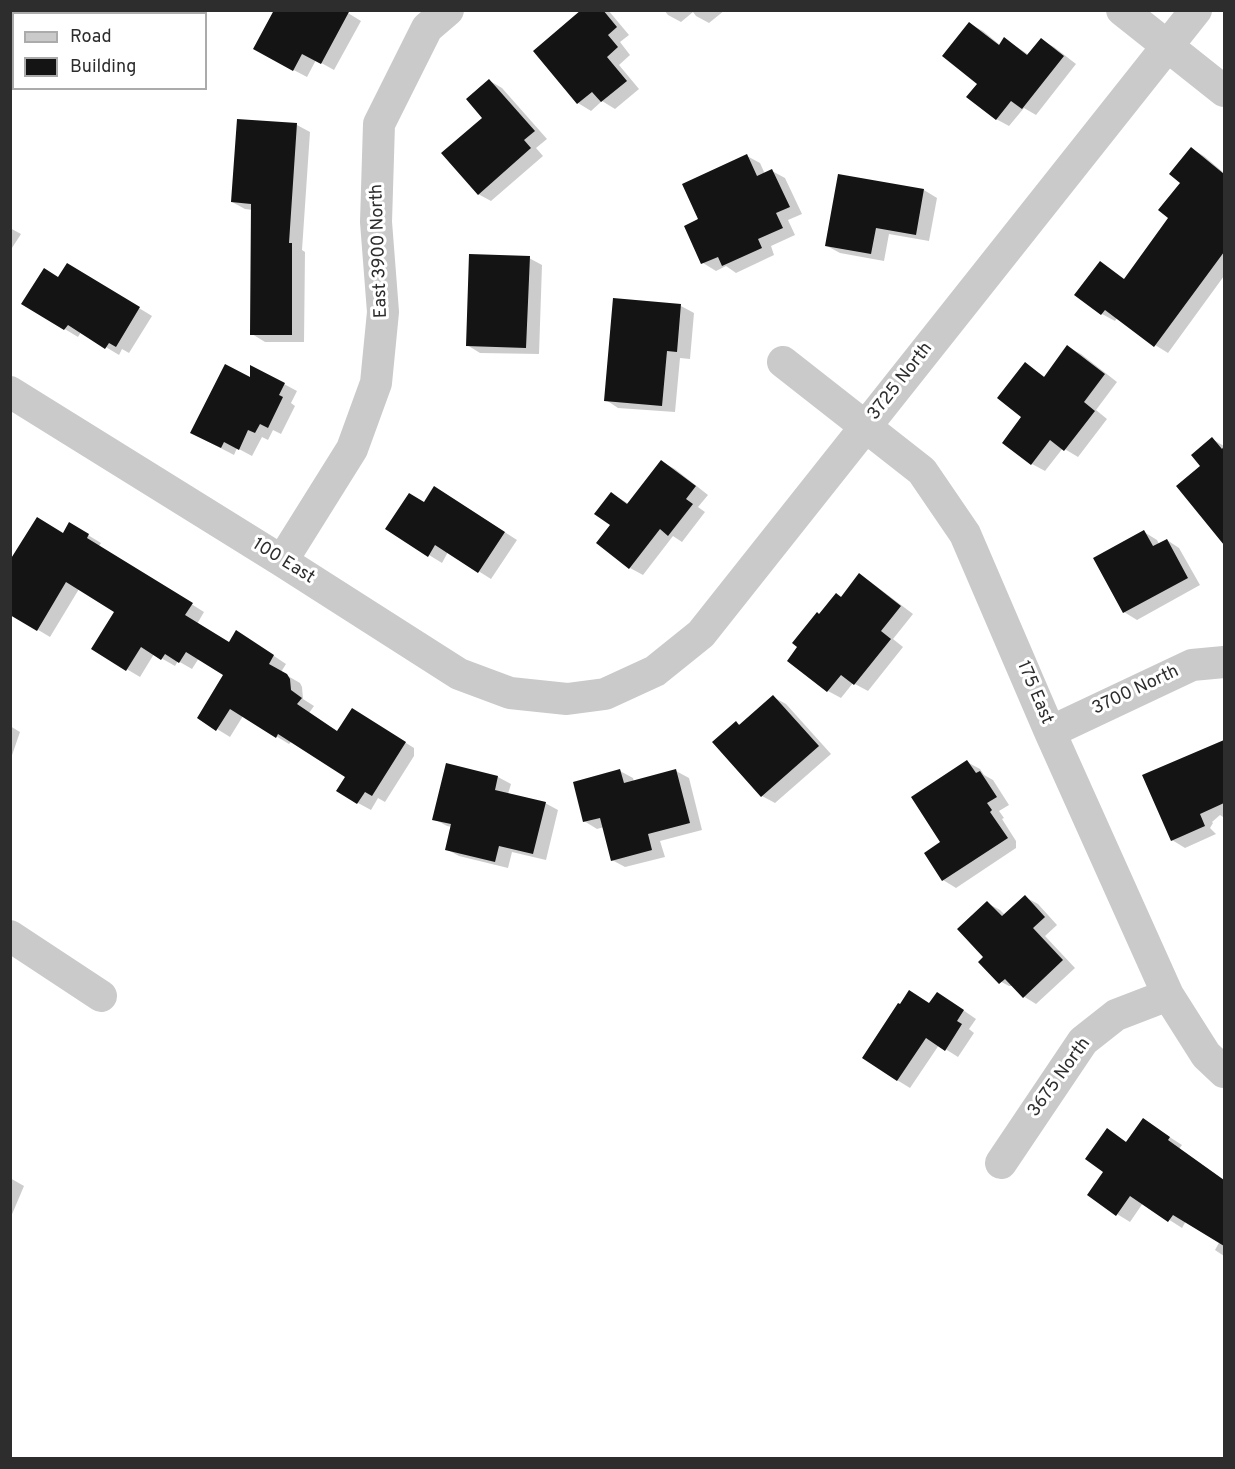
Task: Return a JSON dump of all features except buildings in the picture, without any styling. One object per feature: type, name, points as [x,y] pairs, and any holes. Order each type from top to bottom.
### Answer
[{"type":"street","name":"East 3900 North","points":[[282,561],[352,449],[376,383],[383,312],[376,222],[378,124],[427,28],[448,10]]},
{"type":"street","points":[[1122,10],[1224,91]]},
{"type":"street","name":"3725 North","points":[[567,699],[605,694],[655,671],[701,634],[1196,10]]},
{"type":"street","name":"175 East","points":[[783,362],[922,471],[965,534],[1050,732],[1168,995],[1206,1055],[1224,1072]]},
{"type":"street","name":"100 East","points":[[15,404],[282,561],[459,674],[510,693],[567,699]]},
{"type":"street","name":"3700 North","points":[[1050,732],[1192,665],[1224,662]]},
{"type":"street","points":[[10,936],[101,996]]},
{"type":"street","name":"3675 North","points":[[1001,1163],[1083,1041],[1116,1015],[1168,995]]}]
